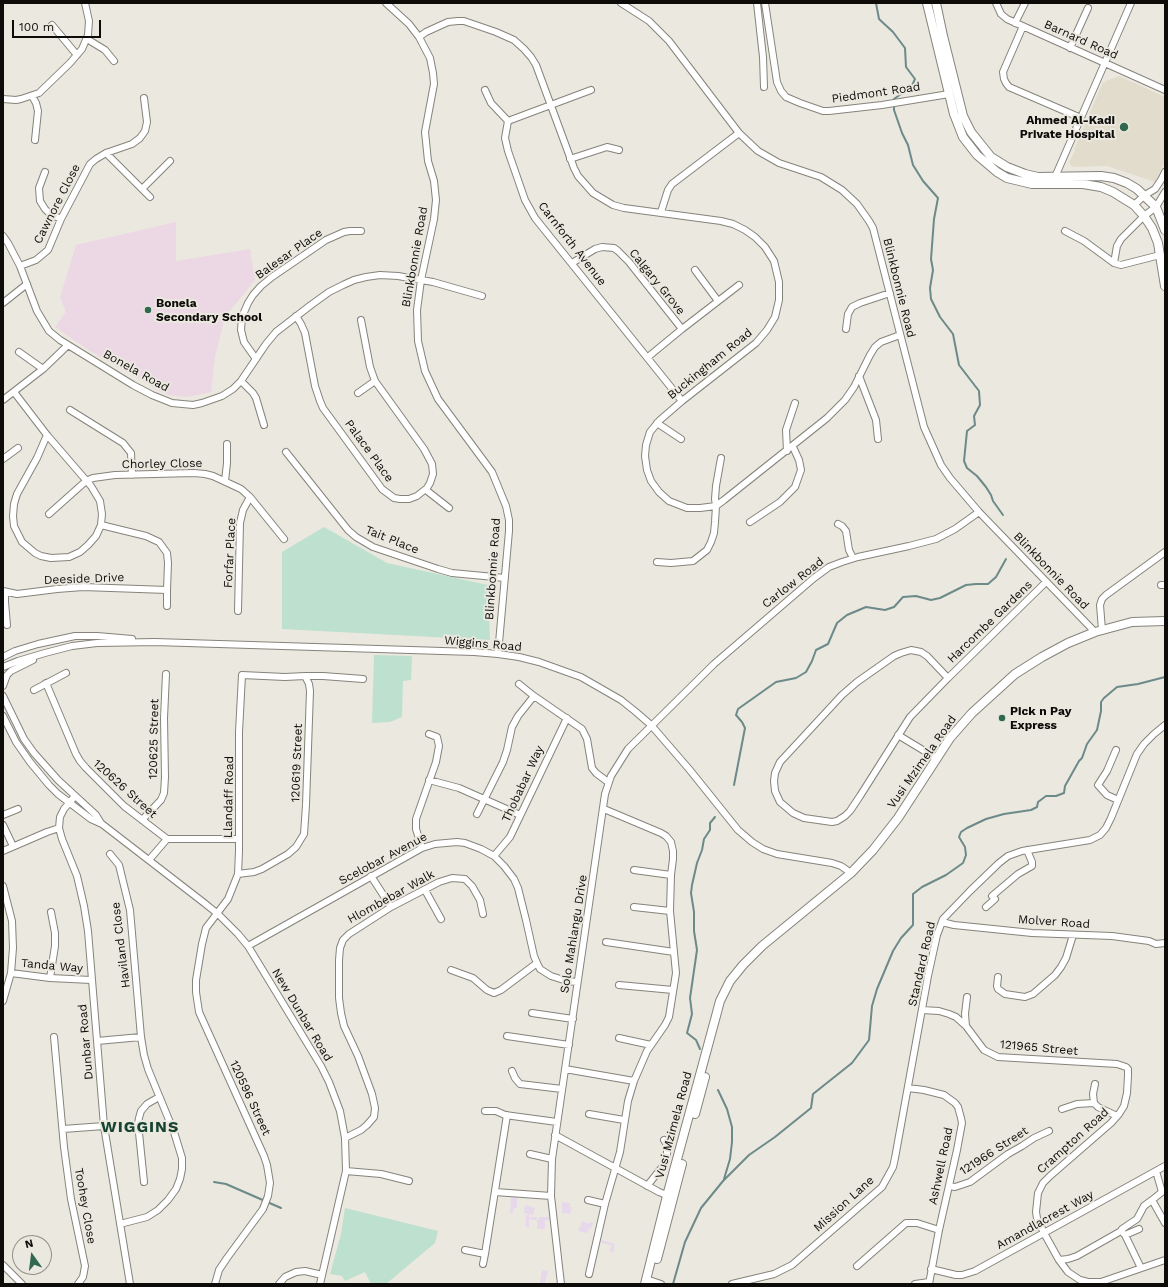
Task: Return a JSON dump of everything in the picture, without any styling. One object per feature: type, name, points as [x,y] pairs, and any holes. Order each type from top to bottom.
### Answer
[{"type":"main road","points":[[927,3],[954,114],[963,137],[982,160],[1007,178],[1032,184],[1083,184],[1102,187],[1134,205],[1144,216],[1158,243],[1165,286]]},
{"type":"main road","points":[[936,3],[961,110],[970,132],[991,157],[998,163],[1025,174],[1038,177],[1101,176],[1114,178],[1137,188],[1145,195],[1156,207],[1165,230]]},
{"type":"main road","name":"Vusi Mzimela Road","points":[[648,1282],[716,1016],[724,992],[730,981],[762,946],[851,873],[882,840],[950,738],[972,713],[1015,674],[1062,646],[1099,631],[1132,622],[1165,621]]},
{"type":"street","points":[[3,100],[16,100],[39,93],[77,55],[82,49],[88,35],[90,21],[85,3]]},
{"type":"street","name":"Blinkbonnie Road","points":[[386,3],[409,24],[419,37],[430,58],[433,72],[434,84],[425,132],[428,161],[434,181],[436,200],[433,225],[421,280],[417,310],[418,341],[426,371],[438,398],[492,472],[506,506],[509,520],[509,531],[498,654]]},
{"type":"street","name":"Blinkbonnie Road","points":[[621,3],[649,21],[669,42],[739,133],[758,151],[766,157],[779,163],[821,177],[842,190],[857,204],[873,228],[924,427],[941,464],[950,478],[979,512],[1046,582],[1099,631]]},
{"type":"street","points":[[757,3],[763,57],[764,86]]},
{"type":"street","name":"Piedmont Road","points":[[765,3],[777,82],[781,91],[786,97],[829,112],[949,94]]},
{"type":"street","name":"Barnard Road","points":[[996,3],[998,10],[1004,17],[1165,90]]},
{"type":"street","points":[[1016,23],[1025,3]]},
{"type":"street","points":[[1055,177],[1131,3]]},
{"type":"street","points":[[1070,48],[1088,8]]},
{"type":"street","name":"Buckingham Road","points":[[419,37],[426,32],[448,22],[464,21],[505,35],[514,40],[531,57],[541,75],[550,105],[570,159],[578,176],[592,193],[613,205],[624,208],[661,212],[733,224],[745,230],[765,247],[774,261],[779,282],[779,300],[775,317],[763,335],[749,349],[682,401],[658,423],[650,432],[646,445],[646,470],[651,481],[659,492],[669,501],[687,508],[716,506]]},
{"type":"street","points":[[52,25],[77,55]]},
{"type":"street","points":[[1023,26],[1003,72],[1006,83],[1009,87],[1024,94],[1081,118]]},
{"type":"street","points":[[87,39],[105,50],[114,61]]},
{"type":"street","points":[[485,90],[491,103],[508,121],[592,90]]},
{"type":"street","points":[[32,96],[38,111],[35,140]]},
{"type":"street","name":"Cawnore Close","points":[[20,266],[36,260],[50,247],[61,219],[90,164],[106,153],[132,144],[140,138],[145,131],[147,122],[144,98]]},
{"type":"street","name":"Carnforth Avenue","points":[[508,121],[505,138],[506,145],[525,200],[535,218],[682,401]]},
{"type":"street","points":[[661,212],[668,190],[672,184],[739,133]]},
{"type":"street","points":[[570,159],[607,147],[619,150]]},
{"type":"street","points":[[106,153],[150,197]]},
{"type":"street","points":[[142,189],[170,161]]},
{"type":"street","points":[[45,172],[39,188],[40,201],[50,214],[61,219]]},
{"type":"street","points":[[1134,205],[1158,186],[1165,172]]},
{"type":"street","points":[[1114,263],[1119,242],[1144,216],[1156,207],[1165,192]]},
{"type":"street","points":[[1066,230],[1114,263],[1125,265],[1160,255]]},
{"type":"street","name":"Balesar Place","points":[[256,359],[244,342],[241,330],[242,317],[248,302],[253,295],[272,277],[333,236],[350,231],[361,231]]},
{"type":"street","name":"Bonela Road","points":[[3,236],[8,242],[20,266],[36,311],[49,331],[68,345],[152,395],[172,403],[202,403],[222,396],[233,389],[251,368],[276,332],[329,292],[360,278],[380,275],[398,276],[421,280],[482,296]]},
{"type":"street","name":"Calgary Grove","points":[[572,263],[595,249],[602,247],[614,248],[629,262],[682,329]]},
{"type":"street","points":[[695,270],[718,301]]},
{"type":"street","points":[[3,303],[26,284]]},
{"type":"street","points":[[648,357],[739,285]]},
{"type":"street","points":[[846,329],[848,314],[852,307],[890,293]]},
{"type":"street","name":"Palace Place","points":[[296,316],[305,333],[315,386],[320,401],[378,484],[390,496],[400,499],[409,499],[426,490]]},
{"type":"street","points":[[361,320],[370,367],[375,381],[429,457],[432,464],[433,474],[426,490],[449,508]]},
{"type":"street","points":[[716,506],[827,418],[845,400],[854,387],[875,347],[881,342],[900,335]]},
{"type":"street","points":[[3,400],[43,369],[68,345]]},
{"type":"street","points":[[19,352],[43,369]]},
{"type":"street","points":[[859,376],[876,420],[878,439]]},
{"type":"street","points":[[241,381],[256,398],[264,425]]},
{"type":"street","points":[[358,393],[375,381]]},
{"type":"street","points":[[14,392],[47,435],[96,493],[100,501],[102,514],[101,525],[96,536],[80,552],[69,557],[52,558],[41,556],[28,548],[22,542],[14,526],[14,504],[17,494],[37,458],[47,435]]},
{"type":"street","points":[[787,451],[786,430],[795,403]]},
{"type":"street","points":[[70,410],[123,443],[131,453],[132,475]]},
{"type":"street","points":[[658,423],[681,439]]},
{"type":"street","points":[[225,481],[227,444]]},
{"type":"street","points":[[750,522],[780,502],[794,487],[801,470],[799,460],[792,447]]},
{"type":"street","points":[[3,459],[18,448]]},
{"type":"street","name":"Tait Place","points":[[286,452],[356,538],[373,547],[452,573],[504,578]]},
{"type":"street","points":[[656,562],[693,562],[707,550],[711,542],[715,522],[716,486],[721,458]]},
{"type":"street","name":"Chorley Close","points":[[86,481],[104,476],[194,473],[213,476],[241,489],[250,497],[284,539]]},
{"type":"street","points":[[49,514],[86,481]]},
{"type":"street","name":"Forfar Place","points":[[238,611],[240,522],[243,510],[250,497]]},
{"type":"street","name":"Carlow Road","points":[[651,725],[714,664],[814,578],[829,567],[853,558],[909,546],[936,538],[955,529],[979,512]]},
{"type":"street","points":[[838,524],[846,531],[849,550],[853,558]]},
{"type":"street","points":[[101,525],[146,536],[159,542],[167,553],[167,606]]},
{"type":"street","points":[[1099,631],[1100,605],[1102,599],[1165,552]]},
{"type":"street","name":"Harcombe Gardens","points":[[948,678],[927,656],[911,650],[901,653],[857,682],[842,695],[780,762],[775,773],[774,781],[777,796],[784,806],[798,816],[824,822],[832,822],[841,819],[850,811],[910,717],[1046,582]]},
{"type":"street","name":"Deeside Drive","points":[[4,592],[17,594],[83,587],[167,590]]},
{"type":"street","points":[[4,592],[7,625]]},
{"type":"street","name":"Wiggins Road","points":[[3,657],[20,649],[75,636],[110,636],[155,642]]},
{"type":"street","name":"Wiggins Road","points":[[3,667],[18,661],[72,646],[97,643],[155,642],[498,654],[519,657],[539,662],[581,677],[621,700],[651,725],[694,775],[742,835],[757,845],[770,852],[786,856],[832,863],[841,866],[851,873]]},
{"type":"street","points":[[3,686],[5,679],[11,671],[45,653]]},
{"type":"street","points":[[34,690],[66,673]]},
{"type":"street","name":"120625 Street","points":[[142,820],[161,800],[164,793],[164,718],[166,674]]},
{"type":"street","name":"Llandaff Road","points":[[218,914],[228,900],[238,874],[239,732],[242,675],[285,677],[305,676]]},
{"type":"street","points":[[305,676],[363,679]]},
{"type":"street","name":"120619 Street","points":[[238,874],[262,870],[288,854],[296,847],[304,834],[310,691],[309,684],[305,676]]},
{"type":"street","name":"120626 Street","points":[[46,683],[80,761],[107,790],[167,839]]},
{"type":"street","points":[[519,684],[582,729],[585,734],[592,768],[608,782]]},
{"type":"street","points":[[3,690],[4,698],[24,739],[34,753],[58,780],[75,796],[60,817],[59,828],[3,851]]},
{"type":"street","points":[[477,814],[503,762],[511,729],[518,716],[534,696]]},
{"type":"street","points":[[3,716],[16,742],[30,762],[49,784],[69,803]]},
{"type":"street","name":"Thobabar Way","points":[[494,856],[510,837],[567,718]]},
{"type":"street","name":"Solo Mahlangu Drive","points":[[561,1284],[552,1196],[552,1159],[573,1019],[577,982],[587,926],[608,782],[621,758],[651,725]]},
{"type":"street","name":"Standard Road","points":[[908,1088],[937,935],[942,922],[954,907],[999,863],[1012,854],[1027,850],[1090,840],[1098,837],[1106,828],[1139,749],[1165,725]]},
{"type":"street","points":[[422,848],[416,829],[416,819],[438,754],[439,746],[437,737],[429,734]]},
{"type":"street","points":[[898,735],[936,758]]},
{"type":"street","points":[[1116,750],[1107,771],[1098,785],[1107,795],[1118,800]]},
{"type":"street","points":[[429,780],[459,788],[520,815]]},
{"type":"street","name":"New Dunbar Road","points":[[75,796],[96,815],[102,824]]},
{"type":"street","name":"New Dunbar Road","points":[[69,803],[91,819],[102,824],[149,860],[218,914],[238,934],[248,946],[321,1066],[336,1099],[340,1112],[345,1138],[346,1170],[320,1284]]},
{"type":"street","points":[[3,815],[18,809]]},
{"type":"street","points":[[589,1274],[605,1204],[616,1168],[623,1134],[624,1120],[634,1080],[651,1046],[665,1026],[669,1017],[676,973],[670,911],[673,851],[669,840],[661,833],[604,809]]},
{"type":"street","points":[[3,825],[13,846]]},
{"type":"street","name":"Dunbar Road","points":[[59,828],[77,876],[84,906],[88,932],[104,1126],[130,1284]]},
{"type":"street","points":[[149,860],[167,839],[239,839]]},
{"type":"street","name":"Scelobar Avenue","points":[[248,946],[422,848],[435,844],[457,842],[476,847],[494,856],[508,871],[518,888],[537,963]]},
{"type":"street","points":[[986,907],[994,899],[992,896],[1018,874],[1032,866],[1033,863],[1027,850]]},
{"type":"street","name":"Haviland Close","points":[[110,854],[119,865],[130,910],[141,1037],[148,1069],[174,1132],[182,1158],[180,1179],[176,1189],[168,1200],[158,1210],[146,1217],[120,1224]]},
{"type":"street","points":[[634,870],[671,875]]},
{"type":"street","points":[[371,876],[391,907]]},
{"type":"street","name":"Hlombebar Walk","points":[[345,1138],[361,1130],[367,1125],[374,1117],[375,1108],[372,1094],[358,1056],[344,1026],[341,1013],[339,998],[339,960],[340,948],[343,940],[349,934],[391,907],[447,879],[458,878],[469,882],[480,900],[483,914]]},
{"type":"street","points":[[3,886],[12,921],[13,948],[11,973],[3,1001]]},
{"type":"street","points":[[425,890],[441,919]]},
{"type":"street","points":[[634,907],[670,911]]},
{"type":"street","points":[[50,978],[55,946],[55,933],[51,912]]},
{"type":"street","name":"120596 Street","points":[[215,1284],[219,1270],[263,1209],[268,1196],[270,1183],[264,1156],[205,1026],[197,1003],[196,980],[202,944],[206,928],[218,914]]},
{"type":"street","name":"Molver Road","points":[[942,922],[964,926],[1032,932],[1112,936],[1143,940],[1156,944],[1165,943]]},
{"type":"street","points":[[998,977],[998,989],[1005,994],[1022,997],[1033,994],[1055,975],[1061,967],[1066,958],[1073,935]]},
{"type":"street","points":[[606,942],[674,952]]},
{"type":"street","points":[[451,970],[473,978],[490,992],[494,993],[501,990],[537,963],[540,969],[551,976],[567,981],[577,982]]},
{"type":"street","name":"Tanda Way","points":[[11,973],[50,978],[91,980]]},
{"type":"street","points":[[618,985],[673,990]]},
{"type":"street","points":[[966,1026],[965,1014],[967,997]]},
{"type":"street","name":"121965 Street","points":[[922,1010],[939,1011],[949,1014],[966,1026],[984,1050],[998,1056],[1117,1064],[1125,1066]]},
{"type":"street","points":[[532,1013],[573,1019]]},
{"type":"street","points":[[507,1036],[569,1045]]},
{"type":"street","name":"Toohey Close","points":[[54,1037],[71,1198],[85,1266],[83,1277],[78,1284]]},
{"type":"street","points":[[97,1041],[141,1037]]},
{"type":"street","points":[[620,1038],[651,1046]]},
{"type":"street","name":"Crampton Road","points":[[1079,1282],[1068,1272],[1059,1260],[1044,1233],[1037,1218],[1036,1200],[1040,1187],[1050,1176],[1111,1123],[1124,1106],[1127,1093],[1128,1069],[1125,1066]]},
{"type":"street","points":[[565,1069],[634,1080]]},
{"type":"street","points":[[512,1071],[520,1084],[562,1089]]},
{"type":"street","points":[[1095,1084],[1093,1094],[1094,1103],[1098,1107],[1117,1116]]},
{"type":"street","name":"Ashwell Road","points":[[908,1088],[944,1095],[955,1103],[960,1112],[962,1123],[929,1283]]},
{"type":"street","name":"Mission Lane","points":[[732,1284],[774,1274],[792,1265],[882,1187],[888,1179],[893,1167],[908,1088]]},
{"type":"street","points":[[144,1182],[138,1123],[141,1111],[147,1104],[159,1097]]},
{"type":"street","points":[[1062,1109],[1077,1104],[1094,1103]]},
{"type":"street","points":[[485,1110],[496,1111],[507,1115],[557,1122]]},
{"type":"street","points":[[589,1114],[624,1120]]},
{"type":"street","points":[[484,1264],[507,1115]]},
{"type":"street","points":[[63,1129],[104,1126]]},
{"type":"street","name":"121966 Street","points":[[949,1186],[955,1187],[970,1182],[1008,1154],[1034,1138],[1050,1131]]},
{"type":"street","points":[[555,1135],[647,1186],[670,1196]]},
{"type":"street","points":[[647,1186],[663,1166],[667,1154],[667,1145],[664,1140]]},
{"type":"street","points":[[530,1154],[552,1159]]},
{"type":"street","name":"Amandlacrest Way","points":[[931,1269],[956,1275],[962,1275],[975,1271],[1165,1166]]},
{"type":"street","points":[[346,1170],[381,1174],[409,1181]]},
{"type":"street","points":[[1141,1268],[1122,1229],[1134,1222],[1144,1206],[1162,1192],[1156,1171]]},
{"type":"street","points":[[495,1192],[552,1196]]},
{"type":"street","points":[[588,1200],[605,1204]]},
{"type":"street","points":[[1152,1200],[1164,1220]]},
{"type":"street","points":[[857,1266],[906,1223],[917,1223],[939,1230]]},
{"type":"street","points":[[1059,1260],[1077,1256],[1123,1233],[1139,1229]]},
{"type":"street","points":[[465,1250],[485,1254]]},
{"type":"street","points":[[1079,1282],[1101,1282],[1165,1260]]},
{"type":"street","points":[[3,1265],[22,1284]]},
{"type":"street","points":[[279,1284],[285,1277],[296,1272],[322,1275]]},
{"type":"street","points":[[648,1282],[661,1284]]},
{"type":"street","points":[[915,1284],[929,1283]]},
{"type":"shaded area","name":"Ahmed Al-Kadi Private Hospital","points":[[1119,76],[1165,97],[1165,162],[1155,182],[1107,166],[1072,167],[1069,162],[1075,151],[1074,150],[1103,82],[1105,83],[1106,81]]},
{"type":"shaded area","name":"Bonela Secondary School","points":[[176,222],[176,261],[250,249],[255,280],[225,317],[215,357],[211,392],[187,397],[169,395],[161,392],[87,349],[55,327],[66,312],[60,297],[76,245]]},
{"type":"shaded area","points":[[511,1197],[517,1197],[517,1208],[513,1209],[513,1213],[510,1213]]},
{"type":"shaded area","points":[[562,1202],[570,1203],[570,1207],[572,1207],[570,1214],[562,1213]]},
{"type":"shaded area","points":[[525,1205],[535,1208],[533,1215],[524,1213]]},
{"type":"shaded area","points":[[526,1215],[529,1215],[529,1217],[537,1217],[536,1220],[529,1219],[529,1227],[526,1227]]},
{"type":"shaded area","points":[[539,1217],[550,1217],[550,1220],[545,1220],[545,1229],[537,1229],[537,1219],[544,1220],[539,1219]]},
{"type":"shaded area","points":[[582,1221],[588,1224],[590,1222],[593,1223],[591,1229],[589,1228],[588,1233],[578,1231],[580,1226],[586,1227],[580,1225]]},
{"type":"shaded area","points":[[602,1240],[615,1244],[613,1253],[610,1252],[611,1245],[601,1243]]},
{"type":"shaded area","points":[[542,1270],[548,1271],[545,1283],[549,1284],[540,1284]]},
{"type":"green space","points":[[324,527],[387,563],[488,585],[490,640],[282,629],[282,552]]},
{"type":"green space","points":[[374,655],[412,656],[411,680],[403,681],[402,717],[390,722],[372,723]]},
{"type":"green space","points":[[345,1208],[438,1231],[435,1243],[386,1284],[371,1284],[365,1272],[345,1281],[342,1276],[330,1274],[341,1234]]},
{"type":"waterway","points":[[876,3],[879,19],[893,32],[905,48],[906,67],[915,79],[910,90],[894,99],[894,110],[908,145],[913,165],[923,181],[938,198],[934,219],[931,259],[933,270],[930,288],[931,299],[940,317],[953,334],[959,365],[979,391],[980,405],[974,416],[975,425],[967,431],[964,461],[967,468],[977,476],[986,487],[993,501],[1003,515]]},
{"type":"waterway","points":[[734,785],[745,728],[736,715],[738,709],[776,682],[796,678],[806,672],[816,650],[828,644],[837,623],[847,615],[866,607],[885,610],[894,607],[903,597],[916,596],[931,600],[940,598],[966,585],[988,584],[996,577],[1006,559]]},
{"type":"waterway","points":[[673,1284],[685,1242],[701,1208],[723,1181],[749,1155],[775,1137],[811,1108],[813,1094],[852,1063],[869,1040],[872,1006],[877,989],[893,951],[901,938],[913,925],[913,894],[922,887],[946,875],[963,863],[966,855],[965,847],[959,837],[961,832],[986,819],[1004,814],[1031,810],[1037,807],[1038,802],[1046,796],[1056,796],[1064,793],[1065,786],[1082,758],[1087,744],[1097,730],[1101,711],[1101,702],[1104,698],[1117,687],[1138,684],[1165,677]]},
{"type":"waterway","points":[[700,1049],[696,1040],[687,1033],[692,1014],[690,998],[697,950],[691,893],[704,839],[710,830],[710,823],[715,817]]},
{"type":"waterway","points":[[718,1090],[727,1109],[732,1127],[730,1159],[724,1179]]},
{"type":"waterway","points":[[214,1182],[226,1184],[281,1208]]},
{"type":"place","name":"Ahmed Al-Kadi Private Hospital","points":[[1124,127]]},
{"type":"place","name":"Bonela Secondary School","points":[[148,310]]},
{"type":"place","name":"Pick n Pay Express","points":[[1002,718]]},
{"type":"district","name":"WIGGINS","points":[[140,1127]]}]
